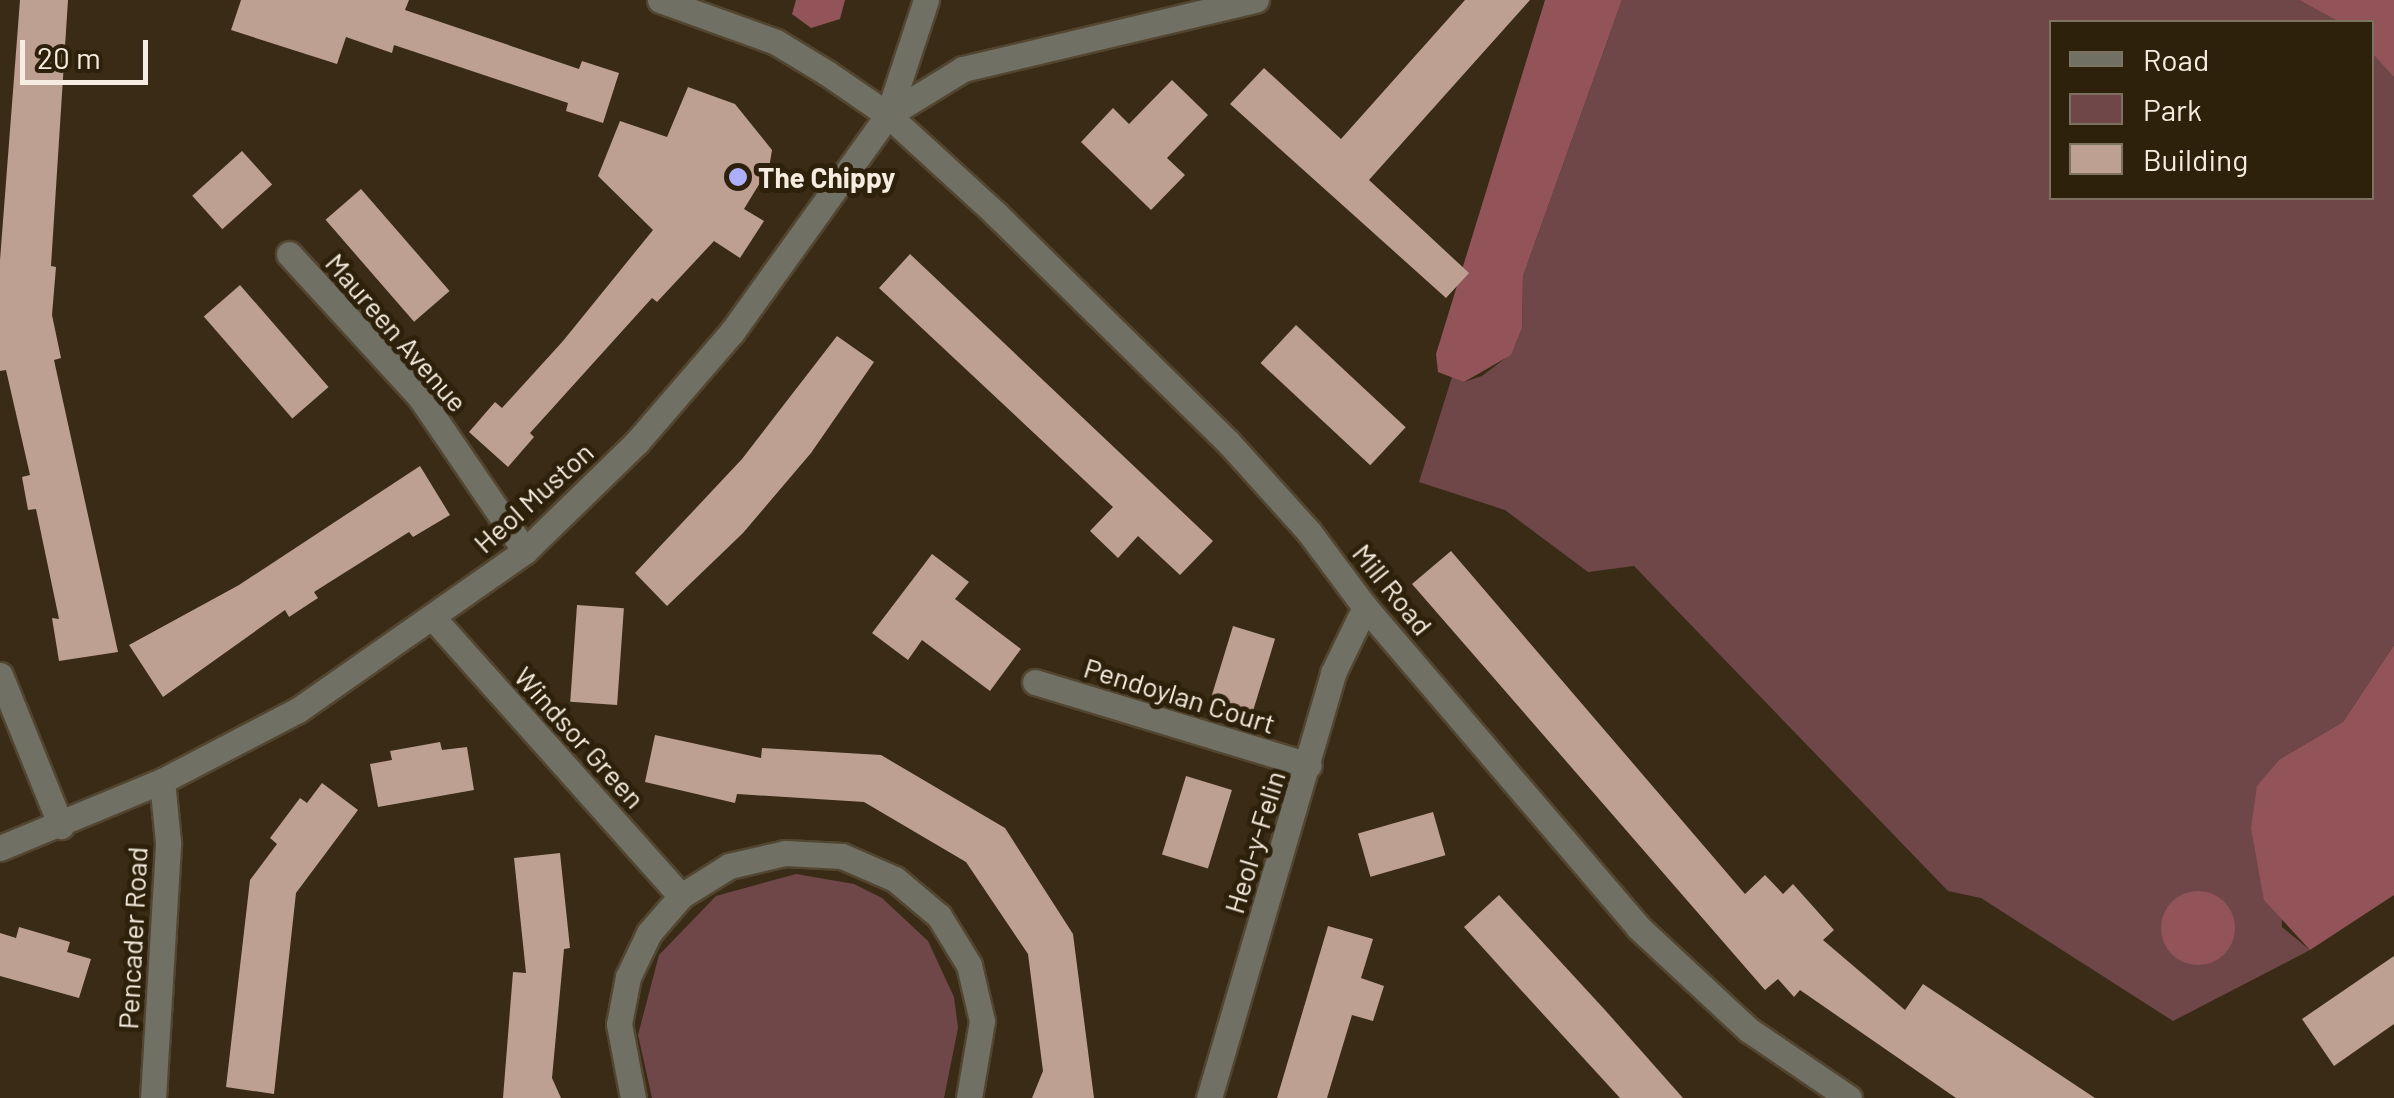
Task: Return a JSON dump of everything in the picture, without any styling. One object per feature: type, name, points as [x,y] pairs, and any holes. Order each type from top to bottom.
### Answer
[{"type":"street","name":"Mill Road","points":[[660,0],[776,42],[888,115],[1228,442],[1309,532],[1365,607],[1638,927],[1749,1030],[1849,1098]]},
{"type":"street","name":"Heol Muston","points":[[0,848],[61,826],[162,780],[298,710],[434,618],[525,550],[638,442],[732,332],[888,115],[926,0]]},
{"type":"street","points":[[888,115],[963,68],[1256,0]]},
{"type":"street","name":"Maureen Avenue","points":[[289,254],[420,396],[525,550]]},
{"type":"street","name":"Heol-y-Felin","points":[[1209,1098],[1334,673],[1365,607]]},
{"type":"street","name":"Windsor Green","points":[[434,618],[681,896]]},
{"type":"street","points":[[0,674],[61,826]]},
{"type":"street","name":"Pendoylan Court","points":[[1035,682],[1309,765]]},
{"type":"street","name":"Pencader Road","points":[[153,1098],[168,842],[162,780]]},
{"type":"street","points":[[633,1098],[619,1024],[628,976],[649,933],[681,896],[729,866],[785,852],[842,856],[895,878],[939,916],[968,965],[982,1020],[969,1098]]},
{"type":"green space","points":[[1622,0],[2299,0],[2335,20],[2049,20],[2049,200],[2374,200],[2374,55],[2394,77],[2394,645],[2343,722],[2280,759],[2282,927],[2310,950],[2173,1021],[1981,898],[1948,891],[1634,566],[1588,572],[1505,510],[1419,482],[1452,377],[1464,382],[1482,376],[1511,354],[1522,328],[1523,276]]},
{"type":"green space","points":[[796,874],[854,884],[882,898],[928,941],[954,997],[958,1028],[944,1098],[652,1098],[638,1035],[659,955],[716,896]]},
{"type":"shaded area","points":[[796,0],[845,0],[840,19],[811,28],[792,14]]},
{"type":"shaded area","points":[[1545,0],[1622,0],[1523,276],[1522,328],[1511,355],[1464,382],[1438,372],[1436,354]]},
{"type":"shaded area","points":[[2299,0],[2394,0],[2394,77],[2374,55],[2374,20],[2335,20]]},
{"type":"shaded area","points":[[2394,645],[2394,895],[2310,950],[2264,900],[2251,828],[2257,786],[2280,759],[2343,722]]},
{"type":"shaded area","points":[[2198,891],[2224,902],[2235,928],[2224,954],[2198,965],[2172,954],[2161,928],[2172,902]]},
{"type":"building","points":[[20,0],[68,0],[51,266],[56,267],[52,315],[61,358],[54,360],[118,652],[59,661],[52,618],[59,619],[36,509],[28,510],[22,477],[30,475],[6,370],[0,371],[0,260]]},
{"type":"building","points":[[241,0],[409,0],[405,10],[579,69],[582,61],[619,73],[603,123],[566,111],[568,103],[394,45],[392,53],[346,37],[337,64],[231,30]]},
{"type":"building","points":[[1465,0],[1530,0],[1369,180],[1469,273],[1446,298],[1230,104],[1264,68],[1341,139]]},
{"type":"building","points":[[1172,80],[1208,115],[1167,158],[1185,175],[1151,210],[1081,142],[1113,108],[1129,124]]},
{"type":"building","points":[[688,87],[735,104],[772,150],[769,168],[744,209],[764,221],[740,258],[714,241],[657,302],[652,298],[530,433],[534,437],[508,467],[469,432],[495,402],[502,408],[563,341],[653,230],[598,176],[620,121],[667,137]]},
{"type":"building","points":[[242,151],[272,184],[222,229],[192,196]]},
{"type":"building","points":[[361,189],[450,291],[414,322],[326,220]]},
{"type":"building","points":[[910,254],[1213,541],[1180,575],[1138,536],[1118,558],[1090,531],[1113,507],[879,288]]},
{"type":"building","points":[[240,285],[329,387],[292,418],[204,316]]},
{"type":"building","points":[[1296,325],[1406,427],[1370,465],[1261,363]]},
{"type":"building","points":[[837,336],[874,362],[811,453],[743,533],[667,606],[635,573],[742,459]]},
{"type":"building","points":[[420,466],[450,515],[413,537],[409,532],[314,592],[318,598],[289,617],[285,610],[163,697],[129,645],[239,585]]},
{"type":"building","points":[[1451,551],[1745,894],[1765,875],[1783,894],[1793,884],[1834,930],[1823,940],[1905,1010],[1923,984],[2095,1098],[1956,1098],[1800,990],[1794,997],[1778,979],[1765,990],[1412,584]]},
{"type":"building","points":[[932,554],[969,582],[955,599],[1021,649],[990,691],[922,640],[908,660],[872,633]]},
{"type":"building","points":[[577,605],[624,608],[617,705],[570,702]]},
{"type":"building","points":[[1233,626],[1275,639],[1253,712],[1211,699]]},
{"type":"building","points":[[655,735],[761,758],[762,748],[881,755],[1005,828],[1073,934],[1094,1098],[1032,1098],[1043,1071],[1028,954],[966,862],[864,802],[737,794],[735,803],[645,782]]},
{"type":"building","points":[[440,742],[442,750],[467,747],[474,790],[378,807],[370,764],[392,760],[390,751]]},
{"type":"building","points":[[1186,776],[1232,790],[1208,868],[1162,854]]},
{"type":"building","points":[[322,783],[358,810],[296,893],[274,1094],[226,1087],[250,880],[277,844],[270,838],[300,798],[307,803]]},
{"type":"building","points":[[1433,812],[1445,855],[1370,877],[1358,833]]},
{"type":"building","points":[[560,853],[570,948],[564,949],[552,1078],[561,1098],[503,1098],[513,972],[526,973],[514,858]]},
{"type":"building","points":[[1499,895],[1683,1098],[1620,1098],[1520,989],[1464,927]]},
{"type":"building","points":[[1328,926],[1373,939],[1361,978],[1384,986],[1373,1021],[1352,1015],[1327,1098],[1277,1098]]},
{"type":"building","points":[[19,927],[70,942],[67,952],[91,959],[79,998],[0,976],[0,933],[16,938]]},
{"type":"building","points":[[2394,956],[2394,1024],[2334,1066],[2302,1019]]},
{"type":"place","name":"The Chippy","points":[[738,177]]}]
